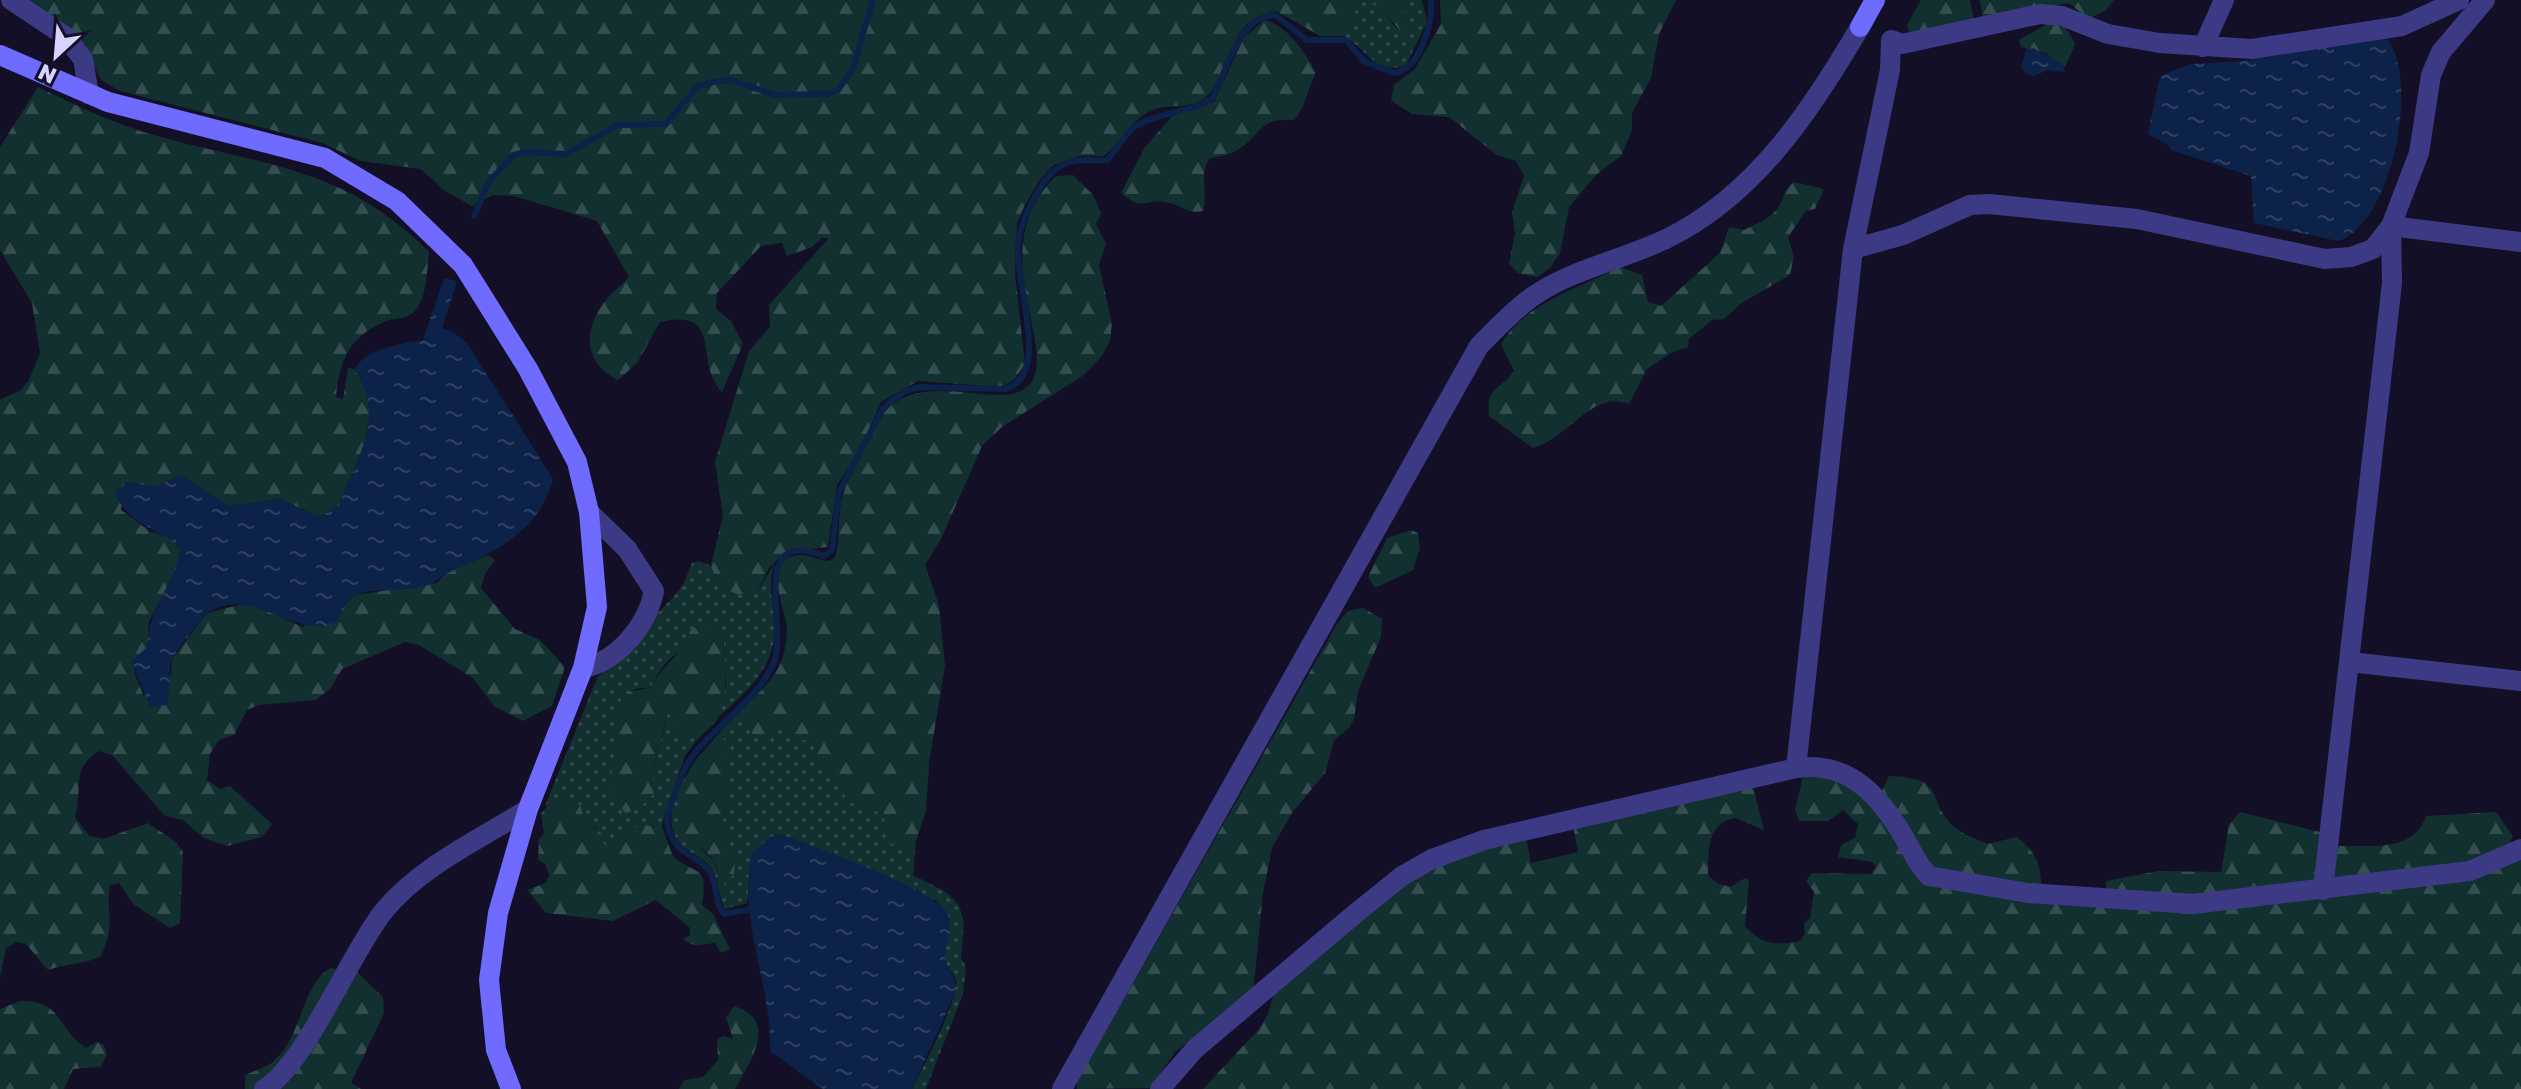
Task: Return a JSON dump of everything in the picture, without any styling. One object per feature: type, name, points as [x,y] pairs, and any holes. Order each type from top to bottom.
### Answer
[{"type":"main road","points":[[1860,27],[1875,0]]},
{"type":"main road","points":[[0,55],[89,94],[325,158],[397,201],[463,265],[520,356],[577,462],[589,512],[597,607],[583,668],[528,809],[498,913],[489,980],[496,1050],[511,1089]]},
{"type":"street","points":[[11,0],[65,36],[83,59],[89,94]]},
{"type":"street","points":[[2203,47],[2224,0]]},
{"type":"street","points":[[1796,768],[1853,249],[1890,70],[1891,40],[1902,44],[2040,14],[2062,16],[2108,34],[2203,47],[2252,49],[2372,32],[2431,16],[2459,0]]},
{"type":"street","points":[[1853,249],[1903,235],[1970,205],[1989,204],[2137,219],[2325,259],[2351,257],[2373,249],[2391,226],[2419,153],[2431,75],[2441,52],[2485,0]]},
{"type":"street","points":[[1062,1089],[1479,346],[1534,295],[1574,275],[1666,239],[1736,191],[1770,157],[1824,89],[1860,27]]},
{"type":"street","points":[[2391,226],[2521,242]]},
{"type":"street","points":[[2323,890],[2392,283],[2391,226]]},
{"type":"street","points":[[583,668],[608,660],[626,642],[651,605],[654,591],[627,549],[589,512]]},
{"type":"street","points":[[2350,662],[2521,681]]},
{"type":"street","points":[[1160,1089],[1195,1049],[1402,876],[1432,859],[1484,840],[1796,768],[1833,770],[1864,785],[1888,809],[1925,872],[1945,880],[2042,895],[2153,903],[2222,902],[2470,871],[2521,849]]},
{"type":"street","points":[[264,1089],[291,1065],[346,967],[384,910],[426,873],[528,809]]},
{"type":"green space","points":[[26,0],[1362,0],[1342,36],[1320,36],[1276,11],[1259,17],[1238,35],[1223,72],[1206,97],[1194,104],[1160,108],[1145,114],[1104,156],[1079,156],[1054,165],[1039,181],[1017,224],[1015,274],[1025,364],[1015,379],[1003,387],[918,381],[881,402],[859,452],[837,485],[828,547],[785,552],[769,568],[757,592],[744,596],[719,588],[711,566],[723,515],[715,462],[749,351],[770,327],[769,305],[828,239],[823,237],[812,247],[787,256],[782,243],[761,246],[717,293],[716,309],[731,321],[743,344],[722,392],[709,366],[701,330],[693,322],[680,319],[660,322],[637,363],[618,380],[599,366],[590,348],[590,338],[602,305],[629,277],[597,221],[514,196],[493,195],[472,206],[445,191],[421,169],[361,161],[322,143],[120,91],[101,80],[93,63]]},
{"type":"green space","points":[[1362,0],[1381,6],[1393,25],[1408,36],[1411,30],[1398,0],[1422,0],[1427,22],[1406,65],[1395,68],[1378,64],[1342,36]]},
{"type":"green space","points":[[1363,0],[1398,0],[1411,30],[1408,37],[1382,11]]},
{"type":"green space","points":[[1440,0],[1676,0],[1659,34],[1651,78],[1632,113],[1632,130],[1621,156],[1596,175],[1569,207],[1560,253],[1550,268],[1537,277],[1518,273],[1509,264],[1515,233],[1512,212],[1524,176],[1516,161],[1497,155],[1449,117],[1412,114],[1391,100],[1394,85],[1415,69],[1441,24]]},
{"type":"green space","points":[[1921,0],[1970,0],[1974,21],[1919,34],[1909,32],[1907,25]]},
{"type":"green space","points":[[1980,0],[2114,0],[2106,10],[2089,19],[2069,3],[1987,19],[1982,15]]},
{"type":"green space","points":[[1265,20],[1288,34],[1316,73],[1294,120],[1273,121],[1234,152],[1209,159],[1205,172],[1203,211],[1192,211],[1165,202],[1134,202],[1121,193],[1145,147],[1174,114],[1214,102],[1244,37]]},
{"type":"green space","points":[[2049,23],[2066,29],[2075,45],[2065,67],[2045,53],[2021,47],[2019,40]]},
{"type":"green space","points":[[38,87],[141,131],[268,163],[334,186],[366,202],[398,224],[429,252],[426,284],[418,307],[411,315],[384,322],[362,335],[343,361],[336,397],[343,399],[348,368],[354,369],[369,404],[369,421],[360,455],[339,506],[318,517],[281,499],[229,506],[180,475],[156,487],[126,482],[121,510],[151,532],[169,537],[181,550],[178,565],[149,622],[147,647],[134,672],[144,697],[171,674],[172,659],[207,613],[239,605],[258,606],[302,627],[346,604],[355,595],[437,583],[446,573],[488,555],[495,560],[485,574],[481,588],[515,629],[540,640],[565,667],[552,706],[523,721],[494,706],[473,678],[419,645],[405,642],[342,669],[330,689],[316,700],[259,705],[247,710],[234,735],[219,740],[210,754],[207,780],[220,789],[230,786],[272,824],[262,837],[227,846],[204,838],[183,820],[165,816],[112,755],[99,751],[81,772],[75,817],[89,836],[103,839],[148,823],[176,842],[183,852],[180,923],[170,928],[133,904],[119,883],[110,885],[110,926],[101,956],[48,970],[26,944],[16,942],[6,948],[0,977],[0,400],[21,390],[29,380],[40,353],[32,303],[0,250],[0,147]]},
{"type":"green space","points":[[1073,175],[1093,195],[1101,213],[1096,224],[1106,244],[1099,265],[1112,324],[1110,341],[1102,356],[1084,375],[1002,427],[982,446],[941,539],[925,565],[939,605],[945,666],[929,763],[926,811],[916,841],[906,848],[889,843],[885,835],[884,814],[851,803],[846,798],[841,782],[816,758],[812,740],[798,740],[781,725],[767,745],[747,729],[744,707],[773,676],[782,661],[787,626],[779,593],[781,564],[799,555],[828,561],[835,558],[843,494],[864,445],[882,415],[899,400],[918,393],[940,391],[1002,395],[1018,392],[1030,384],[1036,367],[1036,345],[1022,264],[1024,234],[1035,204],[1056,176]]},
{"type":"green space","points":[[1794,182],[1824,189],[1815,209],[1806,211],[1788,237],[1794,257],[1790,275],[1740,304],[1724,319],[1712,320],[1689,339],[1688,347],[1671,353],[1647,369],[1629,404],[1616,401],[1603,403],[1557,436],[1533,448],[1489,416],[1492,394],[1514,371],[1501,345],[1510,331],[1537,308],[1620,267],[1642,275],[1648,302],[1661,306],[1720,253],[1729,227],[1744,230],[1766,219],[1774,213]]},
{"type":"green space","points":[[1411,530],[1418,533],[1420,548],[1413,570],[1375,588],[1368,577],[1387,538]]},
{"type":"green space","points":[[699,561],[711,566],[719,588],[757,592],[775,563],[771,587],[775,628],[769,658],[744,694],[720,715],[726,684],[724,642],[680,651],[665,665],[651,687],[635,689],[617,733],[610,795],[640,805],[651,798],[655,789],[652,774],[668,712],[676,716],[679,731],[697,740],[685,756],[664,817],[662,827],[667,839],[653,826],[639,827],[622,833],[607,847],[600,841],[596,828],[586,823],[582,809],[550,802],[545,806],[597,678],[674,596],[683,585],[692,563]]},
{"type":"green space","points":[[1363,608],[1382,619],[1381,637],[1358,691],[1354,719],[1349,728],[1334,740],[1325,773],[1292,813],[1272,848],[1263,893],[1253,994],[1175,1052],[1151,1088],[1077,1089],[1077,1082],[1337,624],[1348,611]]},
{"type":"green space","points":[[705,623],[722,635],[725,689],[719,717],[697,740],[679,731],[674,724],[676,716],[667,713],[652,774],[655,789],[651,798],[636,810],[626,813],[610,795],[619,703],[629,693],[651,687],[683,646],[690,631]]},
{"type":"green space","points":[[744,707],[747,729],[781,725],[799,740],[813,740],[816,758],[841,782],[846,798],[884,814],[906,848],[916,841],[913,875],[946,892],[959,905],[964,923],[961,957],[966,968],[963,994],[926,1089],[912,1089],[939,1034],[956,989],[955,978],[945,959],[948,922],[937,901],[789,837],[774,835],[749,887],[747,903],[725,909],[711,868],[675,836],[671,820],[681,784],[706,748]],"holes":[[[730,743],[724,758],[728,794],[723,820],[735,863],[723,887],[714,862],[684,832]]]},
{"type":"green space","points":[[722,738],[730,743],[731,750],[724,758],[728,794],[723,820],[735,863],[734,874],[722,887],[715,863],[681,827],[678,803],[686,776],[694,763],[702,752]]},
{"type":"green space","points":[[1804,772],[1861,788],[1918,871],[2193,908],[2521,857],[2521,1089],[1203,1089],[1260,1028],[1274,992],[1359,915],[1436,863],[1526,837],[1531,863],[1578,852],[1573,826],[1752,783],[1764,830],[1736,818],[1719,825],[1711,839],[1708,875],[1717,883],[1730,887],[1745,878],[1749,880],[1745,926],[1758,937],[1776,943],[1800,941],[1805,934],[1804,923],[1810,918],[1814,892],[1806,881],[1812,873],[1871,874],[1876,866],[1872,862],[1838,857],[1841,845],[1855,838],[1858,824],[1843,810],[1828,821],[1799,821],[1795,810]]},
{"type":"green space","points":[[1889,776],[1928,785],[1945,816],[1956,829],[1969,836],[1987,844],[2017,837],[2036,860],[2041,890],[1931,872],[1882,791]]},
{"type":"green space","points":[[565,799],[580,805],[586,822],[602,834],[600,841],[607,846],[635,827],[643,825],[658,829],[675,858],[702,876],[702,905],[713,914],[730,949],[721,953],[715,943],[698,945],[687,942],[683,939],[690,935],[690,928],[656,900],[613,921],[546,913],[527,890],[546,883],[549,875],[545,864],[538,860],[539,839],[544,834],[541,814],[550,802]]},
{"type":"green space","points":[[2240,812],[2324,833],[2318,884],[2198,900],[2106,889],[2106,881],[2158,871],[2221,872],[2229,824]]},
{"type":"green space","points":[[2496,812],[2513,836],[2509,845],[2471,864],[2330,878],[2333,849],[2339,846],[2377,846],[2401,841],[2420,828],[2426,816]]},
{"type":"green space","points":[[330,968],[358,973],[383,997],[384,1013],[351,1083],[361,1089],[245,1089],[245,1075],[271,1063],[283,1051],[313,987]]},
{"type":"green space","points":[[20,1001],[45,1005],[86,1048],[96,1042],[104,1045],[107,1055],[100,1067],[73,1069],[64,1089],[0,1089],[0,1009]]},
{"type":"green space","points":[[734,1006],[748,1013],[756,1022],[758,1032],[753,1056],[735,1089],[679,1089],[684,1080],[703,1077],[718,1060],[717,1040],[723,1036],[733,1039],[726,1018]]},
{"type":"water","points":[[2386,37],[2396,57],[2401,84],[2395,148],[2386,180],[2373,208],[2357,229],[2338,241],[2254,223],[2251,176],[2171,150],[2167,144],[2148,134],[2160,76],[2191,64],[2243,61]]},
{"type":"water","points":[[2033,48],[2063,64],[2065,72],[2048,70],[2034,76],[2026,74],[2021,67],[2026,50]]},
{"type":"water","points":[[444,278],[457,281],[442,329],[452,331],[467,343],[553,479],[538,513],[514,538],[427,585],[358,594],[332,624],[310,626],[238,604],[209,612],[172,659],[166,706],[150,707],[131,662],[147,647],[152,619],[181,550],[128,513],[115,492],[126,482],[156,487],[180,475],[229,506],[281,499],[318,517],[339,506],[366,439],[369,422],[369,405],[364,387],[354,369],[376,352],[423,340]]},
{"type":"water","points":[[773,835],[789,837],[901,882],[939,904],[948,914],[950,925],[945,957],[956,991],[912,1089],[823,1089],[770,1051],[748,879],[751,854]]},
{"type":"waterway","points":[[474,216],[489,182],[513,155],[526,152],[566,154],[618,125],[666,124],[697,87],[731,80],[775,95],[827,94],[838,90],[853,68],[873,0]]},
{"type":"waterway","points":[[752,909],[724,914],[711,874],[682,850],[672,837],[667,816],[680,780],[694,754],[759,688],[767,675],[777,646],[775,584],[778,567],[786,555],[800,550],[824,556],[832,550],[839,492],[884,407],[905,391],[920,387],[1006,389],[1019,381],[1027,367],[1029,348],[1018,247],[1026,214],[1044,182],[1056,169],[1070,162],[1107,160],[1128,133],[1145,121],[1197,106],[1213,97],[1243,34],[1262,18],[1275,15],[1307,40],[1346,40],[1364,61],[1394,73],[1403,70],[1418,54],[1430,20],[1431,0]]}]
